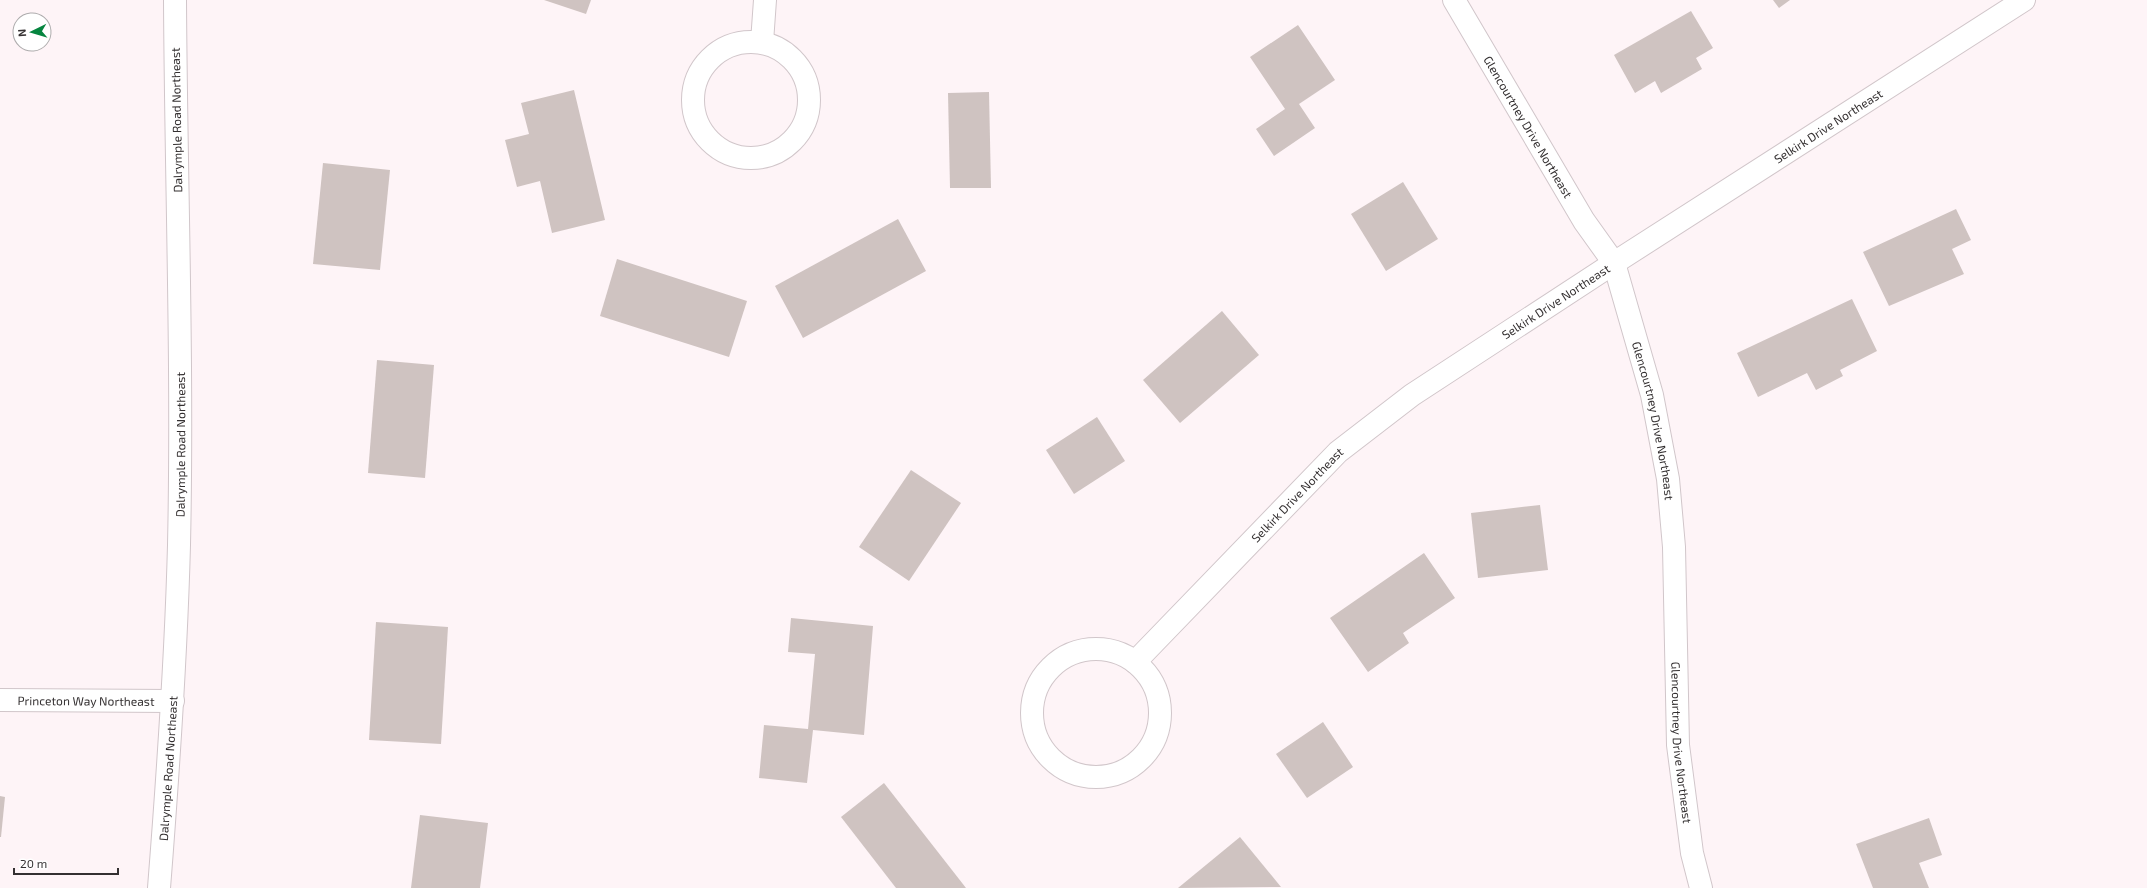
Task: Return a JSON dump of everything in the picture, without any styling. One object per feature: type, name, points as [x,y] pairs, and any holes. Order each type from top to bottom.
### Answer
[{"type":"street","name":"Dalrymple Road Northeast","points":[[159,888],[173,701],[179,543],[180,445],[175,0]]},
{"type":"street","points":[[762,42],[765,0]]},
{"type":"street","name":"Glencourtney Drive Northeast","points":[[1454,0],[1584,221],[1614,262],[1652,395],[1668,479],[1674,547],[1678,745],[1692,853],[1701,888]]},
{"type":"street","name":"Selkirk Drive Northeast","points":[[1135,662],[1338,452],[1412,395],[1614,262],[2024,0]]},
{"type":"street","points":[[743,42],[762,42],[780,48],[795,61],[805,78],[809,96],[807,115],[799,134],[786,147],[769,156],[749,158],[735,156],[722,151],[710,142],[699,127],[693,110],[693,91],[699,73],[706,63],[725,47],[743,42]]},
{"type":"street","points":[[1085,650],[1104,650],[1123,655],[1135,662],[1152,683],[1159,703],[1159,725],[1152,746],[1137,762],[1119,773],[1098,778],[1077,775],[1057,765],[1042,747],[1033,726],[1032,704],[1039,684],[1051,667],[1067,656],[1085,650]]},
{"type":"street","name":"Princeton Way Northeast","points":[[0,700],[173,701]]},
{"type":"building","points":[[544,0],[591,0],[586,14]]},
{"type":"building","points":[[1773,0],[1790,0],[1779,8]]},
{"type":"building","points":[[1691,11],[1713,48],[1696,58],[1702,69],[1661,93],[1655,81],[1635,93],[1614,55]]},
{"type":"building","points":[[1298,25],[1335,80],[1299,104],[1315,128],[1274,156],[1256,129],[1285,109],[1250,57]]},
{"type":"building","points":[[574,90],[605,220],[552,233],[540,181],[517,187],[505,140],[529,134],[521,103]]},
{"type":"building","points":[[989,92],[991,188],[950,188],[948,93]]},
{"type":"building","points":[[323,163],[390,170],[380,270],[313,264]]},
{"type":"building","points":[[1403,182],[1438,239],[1386,271],[1351,214]]},
{"type":"building","points":[[1956,209],[1971,240],[1952,249],[1964,274],[1889,306],[1863,252]]},
{"type":"building","points":[[898,219],[926,271],[803,338],[775,286]]},
{"type":"building","points":[[617,259],[747,301],[729,357],[600,316]]},
{"type":"building","points":[[1852,299],[1877,351],[1840,370],[1843,376],[1816,390],[1807,373],[1758,397],[1737,353]]},
{"type":"building","points":[[1222,311],[1259,355],[1180,423],[1143,380]]},
{"type":"building","points":[[377,360],[434,365],[425,478],[368,473]]},
{"type":"building","points":[[1097,417],[1125,461],[1074,494],[1046,450]]},
{"type":"building","points":[[911,470],[961,503],[909,581],[859,547]]},
{"type":"building","points":[[1540,505],[1548,570],[1478,578],[1471,513]]},
{"type":"building","points":[[1424,553],[1455,598],[1403,633],[1409,643],[1368,672],[1330,618]]},
{"type":"building","points":[[791,618],[873,626],[864,735],[813,730],[807,783],[759,778],[764,725],[808,729],[815,654],[788,652]]},
{"type":"building","points":[[376,622],[448,627],[441,744],[369,740]]},
{"type":"building","points":[[1323,722],[1353,767],[1307,798],[1276,754]]},
{"type":"building","points":[[884,783],[966,888],[896,888],[841,817]]},
{"type":"building","points":[[0,796],[5,797],[1,837],[0,837]]},
{"type":"building","points":[[420,815],[488,823],[480,888],[411,888]]},
{"type":"building","points":[[1929,818],[1942,855],[1919,863],[1929,888],[1873,888],[1856,844]]},
{"type":"building","points":[[1240,837],[1281,887],[1178,888]]}]
